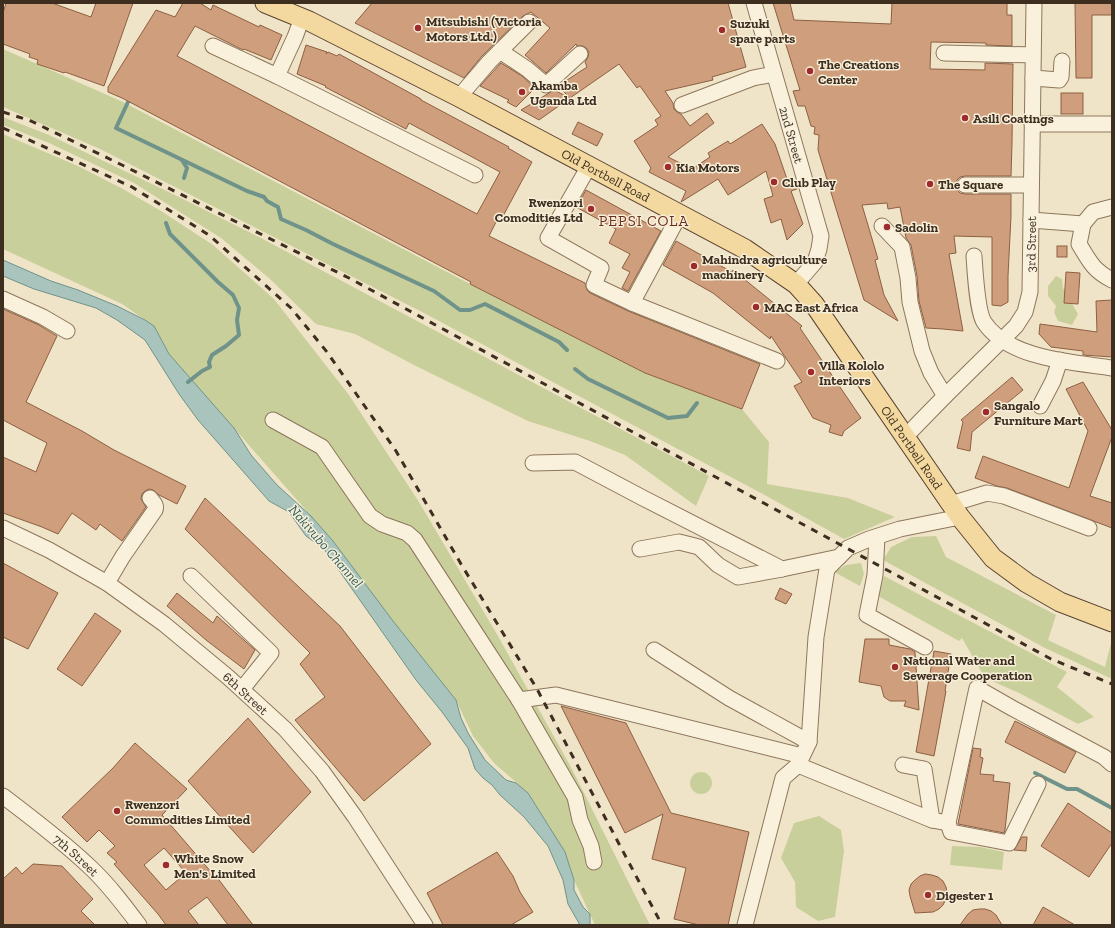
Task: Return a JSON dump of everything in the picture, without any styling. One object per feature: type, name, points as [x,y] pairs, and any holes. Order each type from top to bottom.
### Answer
[{"type":"main road","name":"Old Portbell Road","points":[[265,3],[302,18],[459,97],[745,249],[796,284],[814,304],[956,511],[993,558],[1027,583],[1060,602],[1112,622]]},
{"type":"street","name":"2nd Street","points":[[754,3],[821,236],[815,262],[796,284]]},
{"type":"street","name":"3rd Street","points":[[905,437],[1021,320],[1028,302],[1030,292],[1034,3]]},
{"type":"street","points":[[277,76],[302,18]]},
{"type":"street","points":[[459,97],[489,62],[529,22]]},
{"type":"street","points":[[213,46],[277,76],[475,175]]},
{"type":"street","points":[[500,51],[527,69],[546,86],[580,54]]},
{"type":"street","points":[[944,53],[1033,55]]},
{"type":"street","points":[[1033,78],[1059,80],[1061,77],[1062,61]]},
{"type":"street","points":[[682,105],[753,78],[774,74]]},
{"type":"street","points":[[1032,124],[1112,124]]},
{"type":"street","points":[[589,166],[548,238],[601,268],[594,285],[632,303],[777,362]]},
{"type":"street","points":[[965,185],[1031,185]]},
{"type":"street","points":[[1112,207],[1093,212],[1084,224],[1079,244],[1099,273],[1112,280]]},
{"type":"street","points":[[632,303],[680,214]]},
{"type":"street","points":[[1031,220],[1084,224]]},
{"type":"street","points":[[882,226],[902,247],[908,278],[910,302],[922,351],[931,373],[945,396]]},
{"type":"street","points":[[974,256],[980,310],[984,321],[1001,341],[1042,358],[1112,368]]},
{"type":"street","points":[[3,299],[43,317],[67,331]]},
{"type":"street","points":[[1040,406],[1053,380],[1060,360]]},
{"type":"street","points":[[273,420],[322,447],[370,516],[382,524],[407,533],[415,540],[519,700],[575,797],[580,820],[591,846],[594,862]]},
{"type":"street","points":[[532,463],[575,462],[642,498],[782,569]]},
{"type":"street","points":[[745,925],[783,778],[800,760],[808,742],[816,637],[827,569],[848,548],[956,511],[987,493],[1004,496],[1089,528]]},
{"type":"street","points":[[107,583],[123,556],[155,510],[155,504],[150,498]]},
{"type":"street","name":"6th Street","points":[[3,528],[49,550],[107,583],[164,624],[242,689],[285,729],[322,771],[425,925]]},
{"type":"street","points":[[877,537],[875,575],[867,615],[925,647]]},
{"type":"street","points":[[640,549],[679,542],[699,547],[718,565],[738,577],[839,557]]},
{"type":"street","points":[[191,576],[271,653],[242,689]]},
{"type":"street","points":[[654,650],[729,698],[808,742]]},
{"type":"street","points":[[1038,784],[1009,843],[951,832],[948,823],[977,688],[1104,757],[1112,764]]},
{"type":"street","points":[[519,700],[556,695],[800,760],[932,820],[948,823]]},
{"type":"street","points":[[903,766],[924,769],[932,820]]},
{"type":"street","name":"7th Street","points":[[3,796],[55,836],[92,869],[125,906],[139,925]]},
{"type":"green space","points":[[3,49],[123,102],[470,284],[645,373],[742,409],[769,442],[767,484],[848,498],[895,517],[844,539],[424,313],[100,149],[3,107]]},
{"type":"green space","points":[[3,117],[49,135],[259,237],[709,476],[696,506],[625,455],[590,441],[528,421],[355,334],[316,324],[270,279],[221,238],[134,183],[49,143],[3,125]]},
{"type":"green space","points":[[3,134],[78,166],[123,189],[161,211],[213,245],[274,299],[349,395],[419,502],[498,636],[572,769],[650,925],[595,925],[574,880],[565,852],[528,793],[494,763],[473,736],[456,700],[393,621],[333,541],[169,354],[154,326],[122,304],[3,249]]},
{"type":"green space","points":[[1056,276],[1062,279],[1063,288],[1078,314],[1072,325],[1058,321],[1054,312],[1056,306],[1048,296],[1048,286]]},
{"type":"green space","points":[[936,536],[946,557],[1056,615],[1048,640],[1105,667],[1112,639],[1112,679],[1045,648],[883,560],[891,547],[912,537]]},
{"type":"green space","points":[[861,563],[864,574],[860,586],[834,572],[846,565]]},
{"type":"green space","points":[[884,576],[1067,672],[1057,687],[1094,717],[1078,724],[1019,693],[985,678],[962,638],[959,641],[878,596]]},
{"type":"green space","points":[[701,772],[709,775],[712,783],[709,791],[701,794],[693,791],[690,783],[693,775]]},
{"type":"green space","points":[[819,816],[841,830],[844,851],[835,917],[818,921],[796,907],[795,882],[781,858],[794,823]]},
{"type":"green space","points":[[952,846],[980,847],[1004,852],[1002,870],[950,865]]},
{"type":"water","name":"Nakivubo Channel","points":[[3,260],[51,281],[117,306],[154,326],[169,354],[234,428],[251,455],[277,485],[311,516],[333,541],[393,621],[456,700],[461,718],[468,733],[485,760],[506,780],[516,783],[528,793],[565,852],[574,880],[574,890],[583,907],[590,914],[590,925],[580,925],[568,904],[563,880],[548,846],[524,817],[475,769],[468,748],[442,712],[416,680],[324,549],[306,536],[289,512],[269,501],[198,420],[179,394],[145,340],[117,320],[96,308],[34,289],[3,276]]},
{"type":"building","points":[[6,3],[52,3],[91,17],[96,3],[133,3],[104,86],[37,64],[38,60],[29,57],[30,54],[3,44],[3,13]]},
{"type":"building","points":[[183,3],[200,3],[211,10],[213,5],[259,27],[260,25],[282,35],[271,60],[244,49],[243,50],[195,26],[177,56],[477,214],[500,172],[409,123],[406,129],[325,87],[326,86],[297,74],[306,45],[327,52],[326,54],[328,52],[337,56],[339,54],[509,147],[508,148],[532,162],[502,218],[499,216],[489,236],[585,283],[587,290],[590,293],[628,311],[760,364],[742,409],[645,373],[470,284],[471,282],[108,92],[108,87],[156,10],[175,17]]},
{"type":"building","points":[[372,3],[728,3],[746,67],[712,77],[713,80],[665,91],[673,103],[674,109],[681,114],[690,126],[707,113],[714,123],[668,157],[692,169],[710,157],[708,153],[728,141],[730,144],[762,124],[775,144],[787,179],[793,178],[797,189],[791,191],[803,224],[787,240],[781,219],[771,223],[764,199],[773,196],[766,171],[728,195],[718,179],[681,202],[686,191],[649,172],[651,168],[634,141],[658,125],[655,120],[661,116],[640,86],[637,88],[619,64],[570,98],[558,86],[587,67],[585,62],[589,52],[583,46],[577,46],[576,44],[546,73],[525,55],[550,28],[531,12],[523,16],[482,56],[464,78],[355,23]]},
{"type":"building","points":[[773,3],[790,3],[794,20],[891,24],[892,3],[1007,3],[1007,15],[1012,15],[1012,46],[986,45],[986,43],[931,42],[930,69],[985,70],[985,63],[1013,64],[1011,176],[965,176],[960,177],[957,180],[956,185],[957,190],[960,193],[965,194],[1011,194],[1008,302],[1001,306],[992,305],[992,237],[954,236],[956,253],[949,254],[963,331],[926,328],[919,301],[917,276],[911,245],[906,238],[900,207],[888,209],[887,203],[862,205],[878,259],[875,260],[884,295],[898,321],[864,300],[818,150],[819,135],[814,134],[815,127],[811,126],[805,106],[798,106],[793,91],[800,90]]},
{"type":"building","points":[[1075,3],[1112,3],[1112,15],[1092,15],[1092,78],[1076,78]]},
{"type":"building","points":[[501,63],[522,76],[535,88],[516,107],[507,102],[509,100],[480,86]]},
{"type":"building","points":[[554,90],[570,98],[539,120],[521,110]]},
{"type":"building","points":[[1061,93],[1083,93],[1083,114],[1061,114]]},
{"type":"building","points":[[578,122],[603,134],[597,146],[572,134]]},
{"type":"building","points":[[586,190],[661,231],[628,291],[622,288],[630,272],[622,268],[630,254],[609,243],[616,229],[576,207]]},
{"type":"building","points":[[676,241],[732,272],[733,270],[802,326],[800,328],[861,418],[844,431],[842,436],[829,432],[831,425],[813,418],[794,386],[802,382],[771,336],[770,339],[713,293],[663,265]]},
{"type":"building","points":[[1057,246],[1067,246],[1067,257],[1057,257]]},
{"type":"building","points":[[1066,272],[1080,273],[1078,304],[1064,303]]},
{"type":"building","points":[[1112,300],[1112,357],[1083,355],[1083,351],[1051,347],[1039,334],[1040,324],[1097,332],[1096,301]]},
{"type":"building","points":[[3,309],[39,325],[57,336],[26,402],[82,431],[114,450],[186,486],[177,504],[159,495],[153,490],[149,489],[145,491],[142,494],[141,499],[146,507],[122,541],[100,524],[96,530],[72,513],[58,534],[3,513],[3,457],[36,472],[47,443],[3,420]]},
{"type":"building","points":[[1012,377],[1023,390],[972,432],[970,451],[957,448],[963,422],[961,420]]},
{"type":"building","points":[[1083,382],[1112,430],[1112,437],[1090,496],[1112,503],[1112,528],[1007,488],[975,478],[983,456],[1069,488],[1088,431],[1066,389]]},
{"type":"building","points":[[205,498],[340,626],[431,744],[364,801],[295,720],[325,697],[300,664],[310,653],[185,529]]},
{"type":"building","points":[[3,563],[58,593],[28,649],[3,637]]},
{"type":"building","points":[[780,588],[792,594],[786,604],[775,599]]},
{"type":"building","points":[[177,593],[213,623],[217,616],[255,650],[244,669],[206,640],[167,606]]},
{"type":"building","points":[[95,613],[121,631],[82,686],[57,669]]},
{"type":"building","points":[[865,639],[889,639],[889,645],[910,649],[915,652],[919,710],[904,706],[906,701],[890,701],[884,697],[881,686],[859,682]]},
{"type":"building","points":[[934,651],[951,654],[934,756],[916,752]]},
{"type":"building","points":[[561,706],[626,723],[671,813],[749,832],[728,925],[699,925],[674,919],[686,868],[652,859],[663,814],[625,833]]},
{"type":"building","points":[[248,718],[311,792],[253,853],[188,781]]},
{"type":"building","points":[[1015,721],[1076,752],[1065,773],[1005,742]]},
{"type":"building","points":[[135,743],[187,789],[162,815],[212,873],[213,872],[253,925],[228,925],[207,897],[188,911],[199,925],[166,925],[114,864],[117,862],[107,853],[115,846],[99,830],[87,842],[62,817],[113,768]],"holes":[[[164,848],[186,873],[166,890],[144,865]]]},
{"type":"building","points":[[973,748],[981,749],[980,757],[983,758],[980,774],[994,775],[993,781],[1010,783],[1004,833],[958,824]]},
{"type":"building","points":[[1068,803],[1112,833],[1112,843],[1089,877],[1041,846]]},
{"type":"building","points":[[1022,837],[1027,837],[1026,851],[1014,850]]},
{"type":"building","points":[[497,852],[513,876],[520,892],[533,912],[511,925],[443,925],[427,893]]},
{"type":"building","points":[[33,864],[62,866],[93,899],[81,911],[95,925],[3,925],[3,879],[16,867],[22,874]]},
{"type":"building","name":"Digester 1","points":[[925,874],[938,877],[943,881],[947,893],[946,899],[939,909],[933,912],[915,913],[909,890],[911,884],[915,880]]},
{"type":"building","points":[[1043,907],[1075,925],[1033,925]]},
{"type":"building","points":[[979,909],[991,911],[996,915],[1002,925],[960,925],[968,914],[973,910]]},
{"type":"waterway","points":[[128,102],[116,128],[247,191],[264,197],[267,201],[278,207],[281,219],[434,291],[460,310],[470,310],[485,304],[559,342],[567,350]]},
{"type":"waterway","points":[[182,160],[187,168],[184,178]]},
{"type":"waterway","points":[[166,223],[170,234],[233,295],[239,308],[237,320],[239,335],[212,355],[209,362],[210,367],[202,371],[188,382]]},
{"type":"waterway","points":[[575,369],[588,379],[668,418],[687,416],[697,403]]},
{"type":"waterway","points":[[1035,773],[1067,789],[1077,789],[1112,808]]},
{"type":"railway","points":[[3,112],[31,121],[349,278],[1051,659],[1112,684]]},
{"type":"railway","points":[[3,128],[132,187],[209,235],[291,308],[327,352],[396,451],[461,564],[537,689],[662,925]]},
{"type":"place","name":"Mitsubishi (Victoria Motors Ltd.)","points":[[418,28]]},
{"type":"place","name":"Suzuki spare parts","points":[[722,30]]},
{"type":"place","name":"The Creations Center","points":[[810,71]]},
{"type":"place","name":"Akamba Uganda Ltd","points":[[522,92]]},
{"type":"place","name":"Asili Coatings","points":[[965,118]]},
{"type":"place","name":"Kia Motors","points":[[668,167]]},
{"type":"place","name":"Club Play","points":[[774,182]]},
{"type":"place","name":"The Square","points":[[930,184]]},
{"type":"place","name":"Rwenzori Comodities Ltd","points":[[591,209]]},
{"type":"place","name":"Sadolin","points":[[887,227]]},
{"type":"place","name":"Mahindra agriculture machinery","points":[[694,266]]},
{"type":"place","name":"MAC East Africa","points":[[756,307]]},
{"type":"place","name":"Villa Kololo Interiors","points":[[811,372]]},
{"type":"place","name":"Sangalo Furniture Mart","points":[[986,412]]},
{"type":"place","name":"National Water and Sewerage Cooperation","points":[[895,667]]},
{"type":"place","name":"Rwenzori Commodities Limited","points":[[117,811]]},
{"type":"place","name":"White Snow Men's Limited","points":[[166,865]]},
{"type":"place","name":"Digester 1","points":[[928,895]]},
{"type":"district","name":"PEPSI COLA","points":[[644,221]]}]
